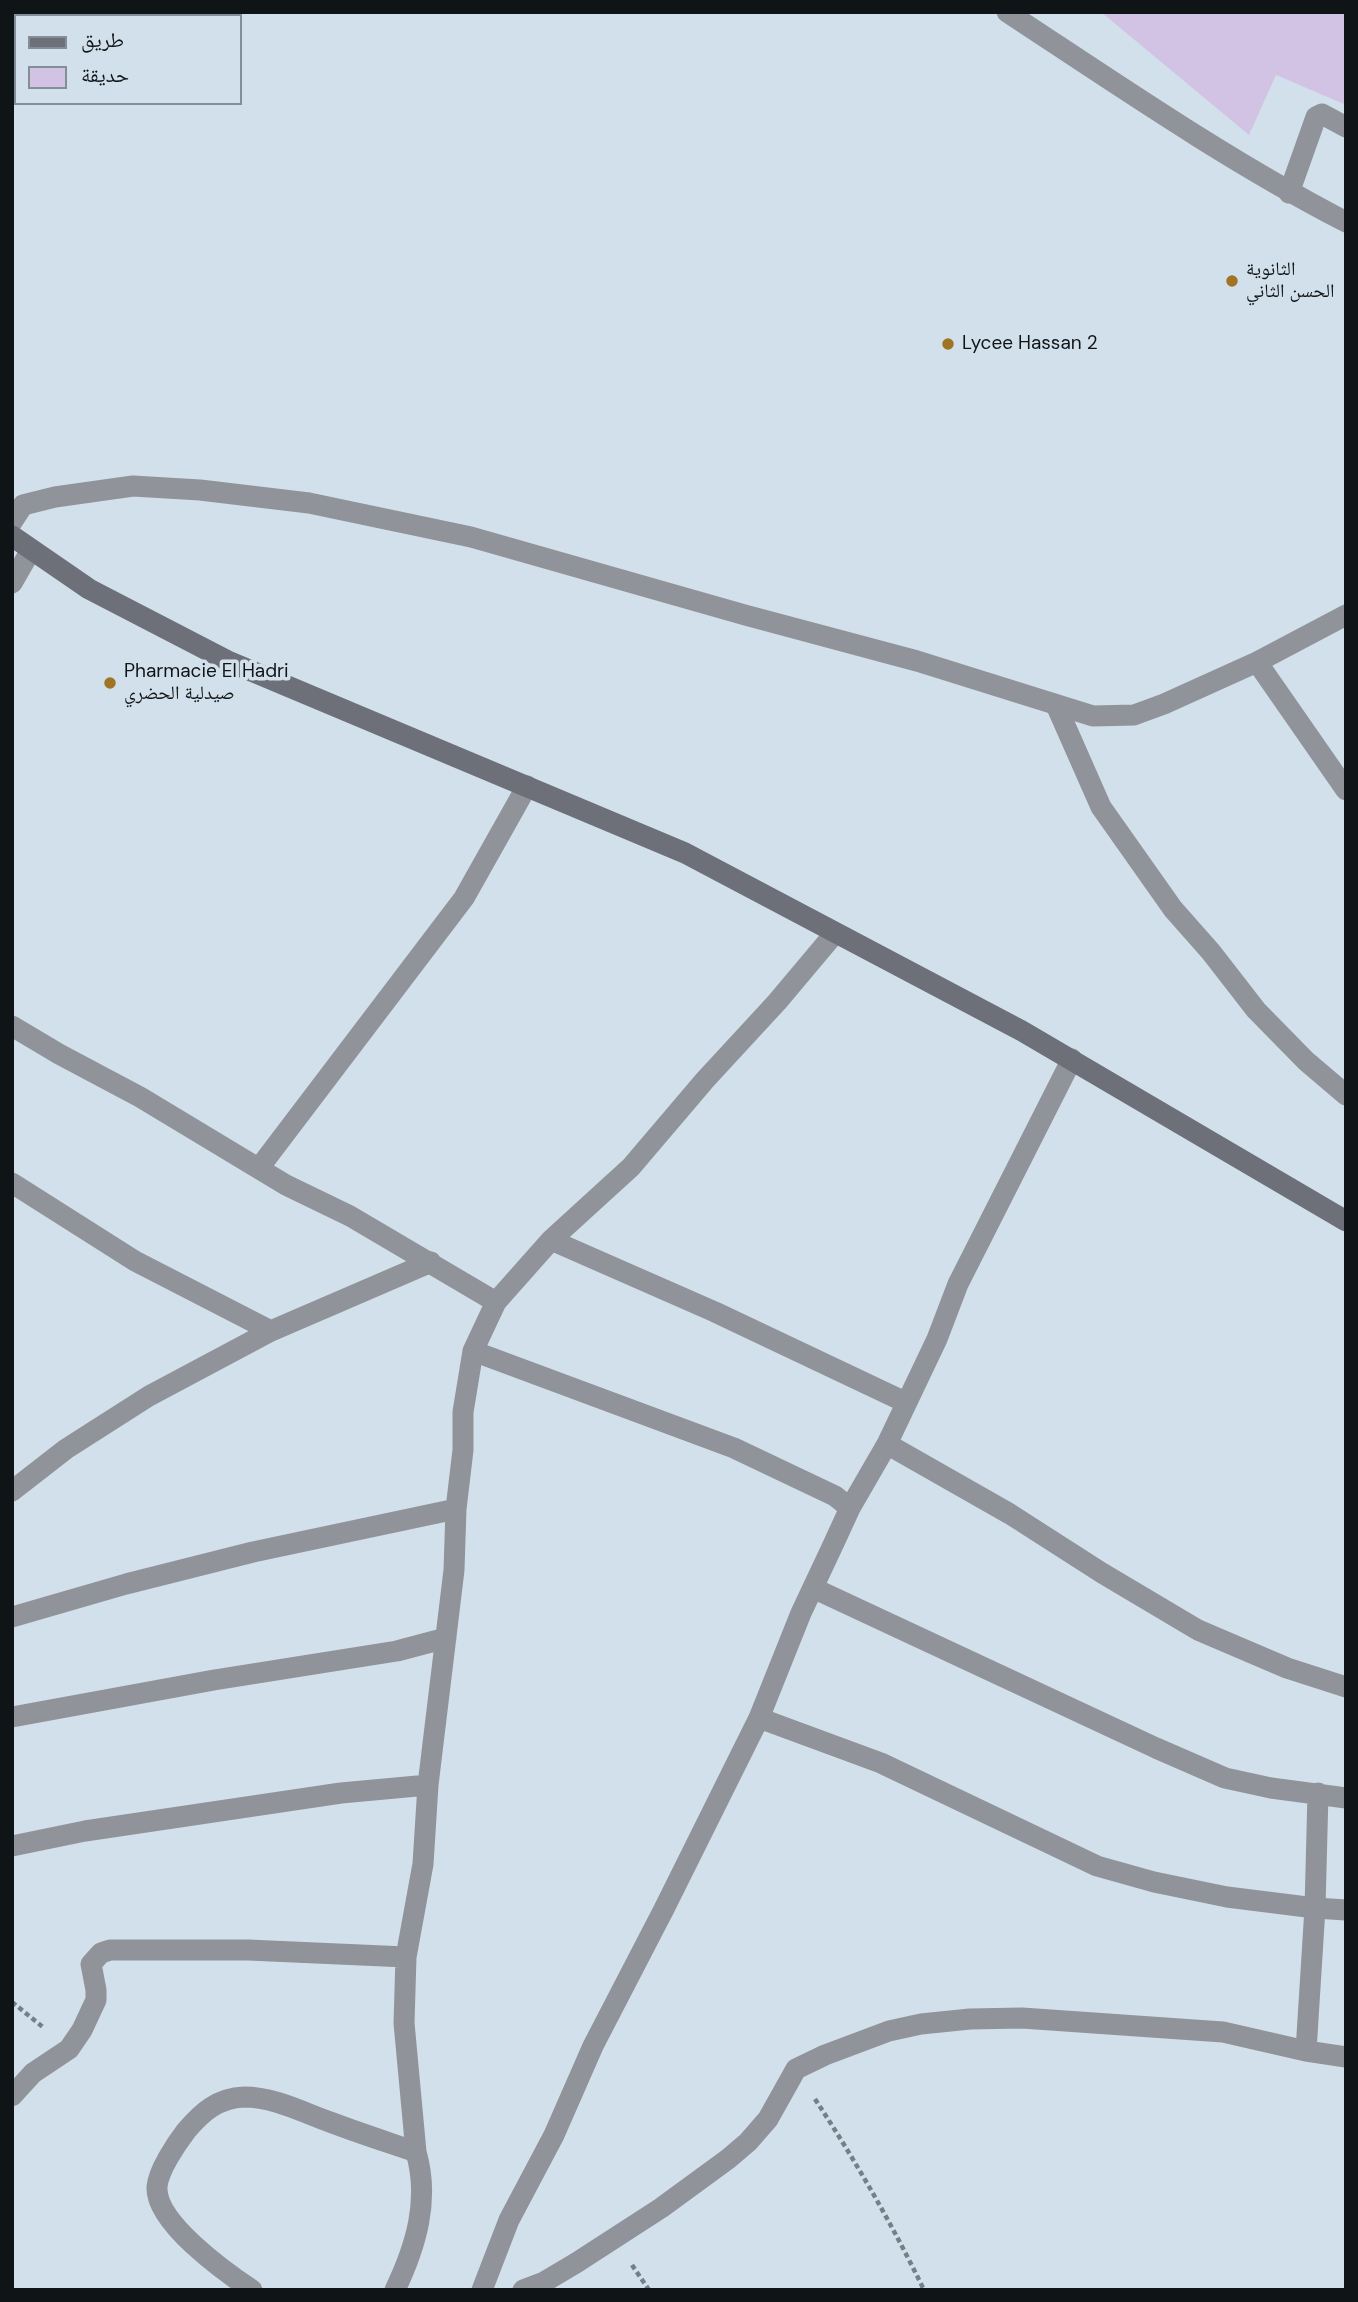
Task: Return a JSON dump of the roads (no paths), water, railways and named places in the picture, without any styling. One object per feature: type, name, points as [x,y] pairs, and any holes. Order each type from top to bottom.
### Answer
[{"type":"street","points":[[1007,12],[1289,193],[1346,222]]},
{"type":"street","points":[[1289,193],[1316,117],[1322,114],[1346,127]]},
{"type":"street","points":[[12,522],[23,505],[55,497],[133,486],[200,489],[309,503],[471,537],[917,661],[1093,716],[1134,715],[1164,704],[1257,662],[1346,615]]},
{"type":"street","points":[[12,536],[89,589],[230,662],[685,853],[1022,1031],[1346,1221]]},
{"type":"street","points":[[12,583],[31,550]]},
{"type":"street","points":[[1257,662],[1346,790]]},
{"type":"street","points":[[1056,705],[1101,807],[1173,909],[1256,1010],[1306,1061],[1346,1095]]},
{"type":"street","points":[[259,1168],[464,898],[527,786]]},
{"type":"street","points":[[394,2290],[412,2253],[419,2218],[421,2177],[416,2152],[404,2023],[406,1957],[423,1864],[428,1785],[454,1570],[456,1509],[463,1450],[463,1412],[473,1351],[496,1302],[551,1240],[631,1167],[835,933]]},
{"type":"street","points":[[12,1026],[140,1097],[286,1185],[350,1216],[431,1262],[496,1302]]},
{"type":"street","points":[[482,2290],[509,2220],[554,2135],[593,2046],[759,1718],[776,1671],[850,1508],[887,1444],[937,1339],[958,1284],[1072,1059]]},
{"type":"street","points":[[12,1183],[135,1261],[271,1332]]},
{"type":"street","points":[[551,1240],[715,1312],[905,1402]]},
{"type":"street","points":[[12,1492],[66,1450],[149,1396],[271,1332],[431,1262]]},
{"type":"street","points":[[473,1351],[734,1448],[835,1496],[850,1508]]},
{"type":"street","points":[[887,1444],[1010,1514],[1198,1630],[1287,1668],[1346,1687]]},
{"type":"street","points":[[12,1617],[253,1552],[456,1509]]},
{"type":"street","points":[[813,1588],[1225,1777],[1271,1788],[1346,1798]]},
{"type":"street","points":[[12,1717],[173,1687],[397,1651],[446,1639]]},
{"type":"street","points":[[759,1718],[881,1763],[1097,1866],[1154,1882],[1227,1897],[1346,1910]]},
{"type":"street","points":[[12,1846],[85,1831],[341,1793],[428,1785]]},
{"type":"street","points":[[1306,2050],[1315,1908],[1318,1793]]},
{"type":"street","points":[[12,2096],[33,2073],[69,2049],[82,2030],[96,2000],[92,1964],[101,1953],[110,1950],[248,1950],[406,1957]]},
{"type":"street","points":[[523,2290],[544,2282],[576,2263],[661,2208],[728,2159],[748,2142],[768,2119],[796,2069],[889,2031],[921,2024],[970,2019],[1022,2018],[1223,2032],[1346,2057]]},
{"type":"street","points":[[252,2290],[190,2242],[167,2215],[157,2196],[157,2185],[164,2166],[186,2132],[207,2109],[218,2102],[243,2097],[272,2101],[416,2152]]},
{"type":"place","name":"الثانوية الحسن الثاني","points":[[1232,281]]},
{"type":"place","name":"Lycee Hassan 2","points":[[948,344]]},
{"type":"place","name":"Pharmacie El Hadri صيدلية الحضري","points":[[110,683]]}]
